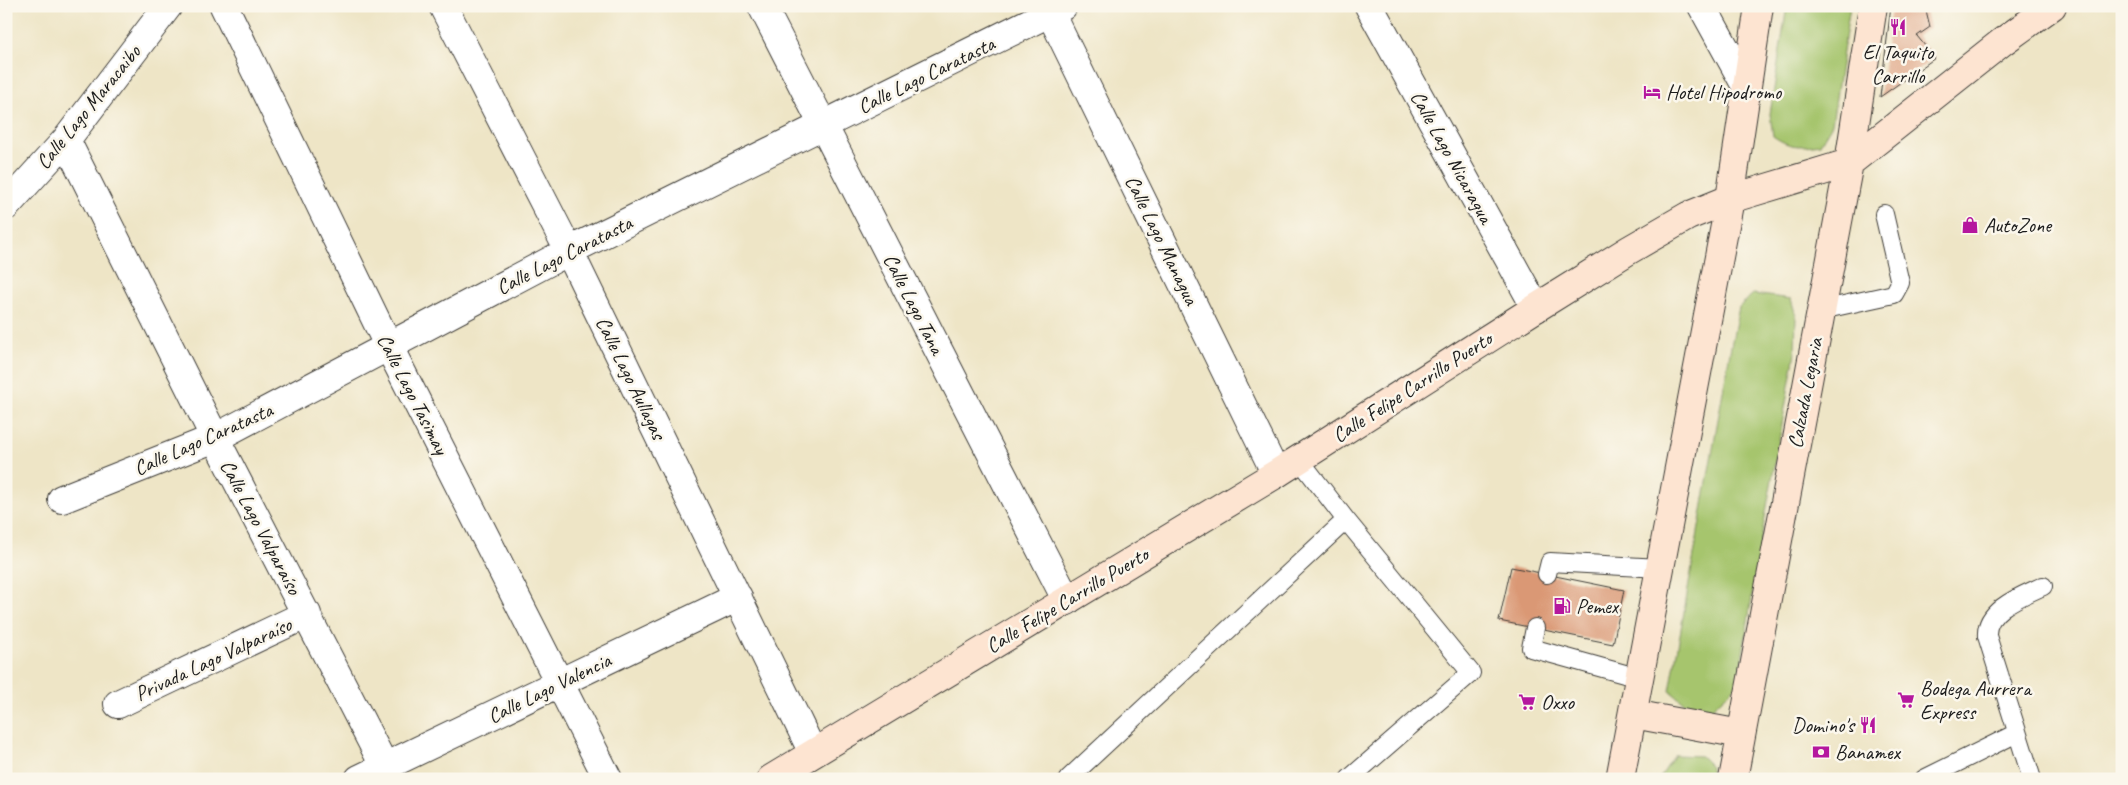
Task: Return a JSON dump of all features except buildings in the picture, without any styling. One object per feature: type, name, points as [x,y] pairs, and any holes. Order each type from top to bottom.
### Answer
[{"type":"main road","points":[[1620,779],[1730,199],[1759,6]]},
{"type":"main road","name":"Calzada Legaria","points":[[1733,779],[1850,163],[1873,6]]},
{"type":"main road","name":"Calle Felipe Carrillo Puerto","points":[[770,779],[1276,474],[1536,308],[1688,216],[1730,199],[1850,163],[2002,42],[2052,6]]},
{"type":"main road","points":[[1633,714],[1741,734]]},
{"type":"street","name":"Calle Lago Maracaibo","points":[[6,206],[66,140],[168,6]]},
{"type":"street","name":"Calle Lago Tasimay","points":[[224,6],[389,347],[558,684],[608,779]]},
{"type":"street","name":"Calle Lago Aullagas","points":[[443,6],[569,251],[813,753]]},
{"type":"street","name":"Calle Lago Tana","points":[[762,6],[1067,601]]},
{"type":"street","name":"Calle Lago Nicaragua","points":[[1368,6],[1536,308]]},
{"type":"street","points":[[1702,6],[1746,86]]},
{"type":"street","name":"Calle Lago Caratasta","points":[[62,499],[215,438],[569,251],[823,126],[1054,8]]},
{"type":"street","name":"Calle Lago Managua","points":[[1054,8],[1276,474]]},
{"type":"street","name":"Calle Lago Valparaíso","points":[[66,140],[215,438],[308,614],[388,773]]},
{"type":"street","name":"Calle Lago Valencia","points":[[359,779],[388,773],[558,684],[738,597]]},
{"type":"street","name":"Privada Lago Valparaíso","points":[[118,704],[308,614]]},
{"type":"lane","points":[[1821,310],[1894,294],[1900,283],[1884,214]]},
{"type":"lane","points":[[1299,459],[1346,520],[1471,673],[1349,779]]},
{"type":"lane","points":[[1068,779],[1346,520]]},
{"type":"lane","points":[[1548,574],[1550,562],[1660,568]]},
{"type":"lane","points":[[2032,779],[1987,636],[1987,627],[1994,615],[2006,605],[2043,586]]},
{"type":"lane","points":[[1536,628],[1531,648],[1640,678]]},
{"type":"lane","points":[[1924,779],[2017,733]]},
{"type":"green space","points":[[1787,6],[1850,6],[1832,124],[1820,144],[1795,146],[1773,136],[1770,114]]},
{"type":"green space","points":[[1753,294],[1791,299],[1796,316],[1795,353],[1762,534],[1738,684],[1708,712],[1688,706],[1670,691],[1739,307]]},
{"type":"green space","points":[[1675,755],[1701,756],[1711,766],[1711,779],[1659,779]]},
{"type":"place","name":"El Taquito Carrillo","points":[[1898,27]]},
{"type":"place","name":"Hotel Hipodromo","points":[[1652,92]]},
{"type":"place","name":"AutoZone","points":[[1970,225]]},
{"type":"place","name":"Pemex","points":[[1562,606]]},
{"type":"place","name":"Bodega Aurrera Express","points":[[1906,700]]},
{"type":"place","name":"Oxxo","points":[[1527,702]]},
{"type":"place","name":"Domino's","points":[[1868,725]]},
{"type":"place","name":"Banamex","points":[[1821,752]]}]
